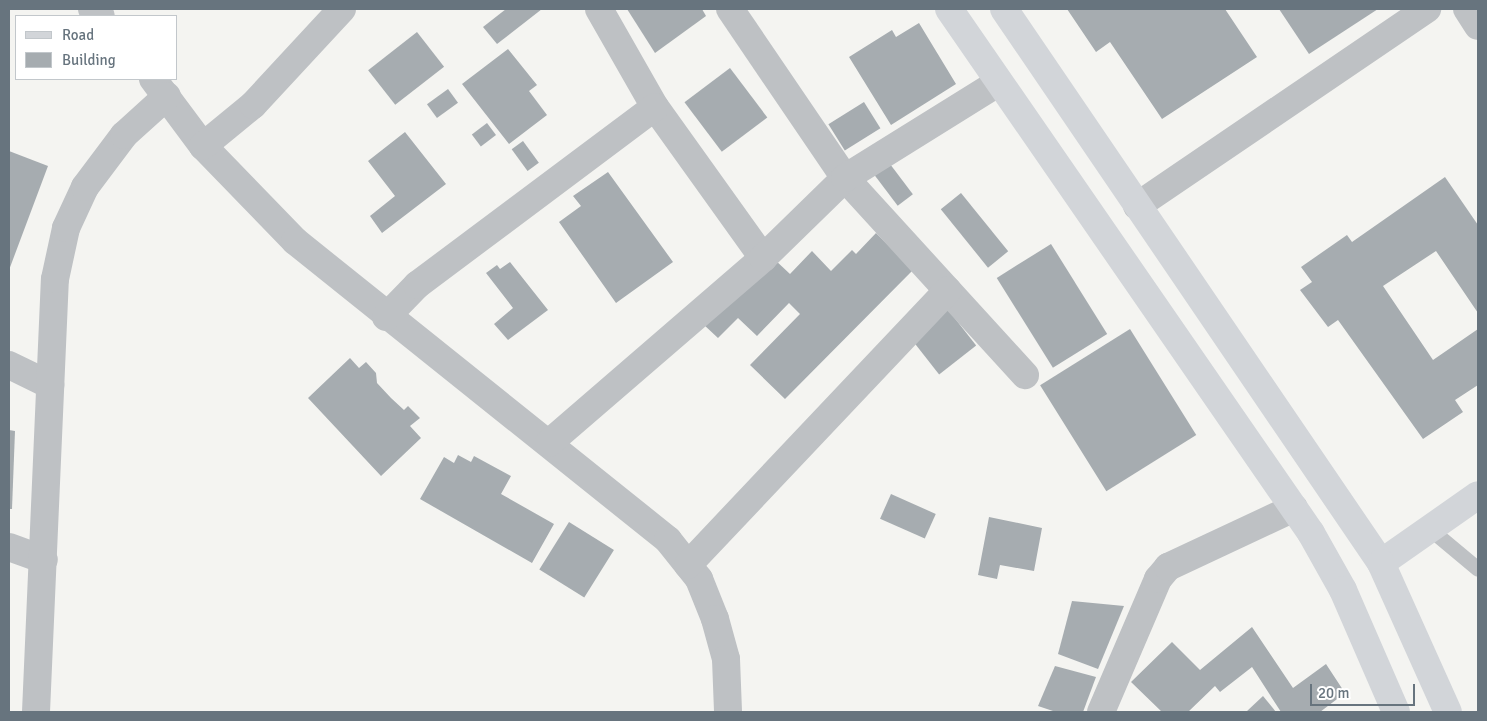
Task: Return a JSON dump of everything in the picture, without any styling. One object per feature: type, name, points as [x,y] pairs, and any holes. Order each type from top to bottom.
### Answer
[{"type":"main road","points":[[949,9],[1294,508],[1343,590],[1396,712]]},
{"type":"main road","points":[[1004,9],[1381,563],[1448,712]]},
{"type":"main road","points":[[1381,563],[1478,495]]},
{"type":"street","points":[[203,146],[253,105],[342,9]]},
{"type":"street","points":[[599,9],[655,107],[763,258]]},
{"type":"street","points":[[730,9],[845,178],[1025,375]]},
{"type":"street","points":[[1137,206],[1427,9]]},
{"type":"street","points":[[1467,9],[1478,26]]},
{"type":"street","points":[[549,443],[763,258],[845,178],[999,82]]},
{"type":"street","points":[[36,712],[55,279],[66,228],[84,188],[160,87],[203,146],[295,241],[386,316],[549,443],[668,540],[699,579],[724,651],[728,712]]},
{"type":"street","points":[[386,316],[417,285],[655,107]]},
{"type":"street","points":[[688,565],[948,290]]},
{"type":"street","points":[[9,365],[50,385]]},
{"type":"street","points":[[1101,712],[1158,579],[1168,567],[1294,508]]},
{"type":"street","points":[[9,547],[44,560]]},
{"type":"lane","points":[[1430,529],[1478,570]]},
{"type":"building","points":[[506,9],[542,9],[497,44],[483,27]]},
{"type":"building","points":[[627,9],[702,9],[706,16],[655,53]]},
{"type":"building","points":[[1067,9],[1225,9],[1257,57],[1162,119],[1110,42],[1096,52]]},
{"type":"building","points":[[1279,9],[1378,9],[1309,54]]},
{"type":"building","points":[[919,23],[956,84],[891,125],[849,57],[892,30],[896,37]]},
{"type":"building","points":[[417,32],[444,67],[395,105],[368,70]]},
{"type":"building","points":[[508,49],[537,85],[529,91],[547,115],[509,144],[462,84]]},
{"type":"building","points":[[730,68],[767,118],[722,152],[684,102]]},
{"type":"building","points":[[448,89],[458,103],[437,118],[427,104]]},
{"type":"building","points":[[864,102],[880,128],[845,151],[828,124]]},
{"type":"building","points":[[487,123],[496,135],[481,146],[472,134]]},
{"type":"building","points":[[405,132],[446,184],[382,233],[370,216],[395,196],[368,161]]},
{"type":"building","points":[[523,141],[539,163],[528,171],[512,149]]},
{"type":"building","points":[[9,151],[48,166],[9,270]]},
{"type":"building","points":[[890,164],[913,194],[898,206],[875,175]]},
{"type":"building","points":[[608,172],[673,262],[616,303],[559,222],[581,206],[573,196]]},
{"type":"building","points":[[1445,177],[1478,225],[1478,313],[1436,251],[1383,286],[1433,360],[1478,329],[1478,385],[1455,400],[1463,412],[1423,439],[1338,320],[1328,327],[1300,290],[1312,282],[1301,267],[1347,235],[1352,242]]},
{"type":"building","points":[[961,193],[1008,251],[988,268],[941,209]]},
{"type":"building","points":[[876,233],[913,270],[785,399],[750,365],[800,314],[789,303],[757,336],[738,318],[718,338],[703,324],[774,259],[790,274],[812,251],[831,271],[852,250],[856,254]]},
{"type":"building","points":[[1051,244],[1107,334],[1053,368],[997,278]]},
{"type":"building","points":[[510,262],[548,310],[508,340],[494,324],[513,308],[486,273],[497,265],[500,269]]},
{"type":"building","points":[[946,307],[976,346],[939,375],[909,336]]},
{"type":"building","points":[[1130,329],[1196,435],[1106,491],[1040,385]]},
{"type":"building","points":[[350,358],[359,368],[366,362],[376,373],[377,383],[391,398],[404,410],[408,406],[420,418],[410,426],[421,438],[381,476],[308,398]]},
{"type":"building","points":[[9,430],[15,431],[12,509],[9,509]]},
{"type":"building","points":[[458,455],[471,462],[474,456],[511,476],[501,494],[554,524],[532,563],[420,499],[444,457],[454,463]]},
{"type":"building","points":[[891,494],[936,514],[925,539],[880,519]]},
{"type":"building","points":[[989,517],[1042,528],[1034,571],[1000,565],[997,579],[978,575]]},
{"type":"building","points":[[569,522],[614,550],[584,598],[539,569]]},
{"type":"building","points":[[1072,601],[1124,606],[1098,669],[1058,654]]},
{"type":"building","points":[[1252,627],[1293,688],[1326,664],[1345,693],[1320,712],[1281,712],[1252,667],[1220,692],[1215,686],[1188,712],[1162,712],[1131,682],[1172,642],[1200,670]]},
{"type":"building","points":[[1055,666],[1096,677],[1083,712],[1056,712],[1038,706]]},
{"type":"building","points":[[1263,696],[1276,712],[1246,712]]}]
